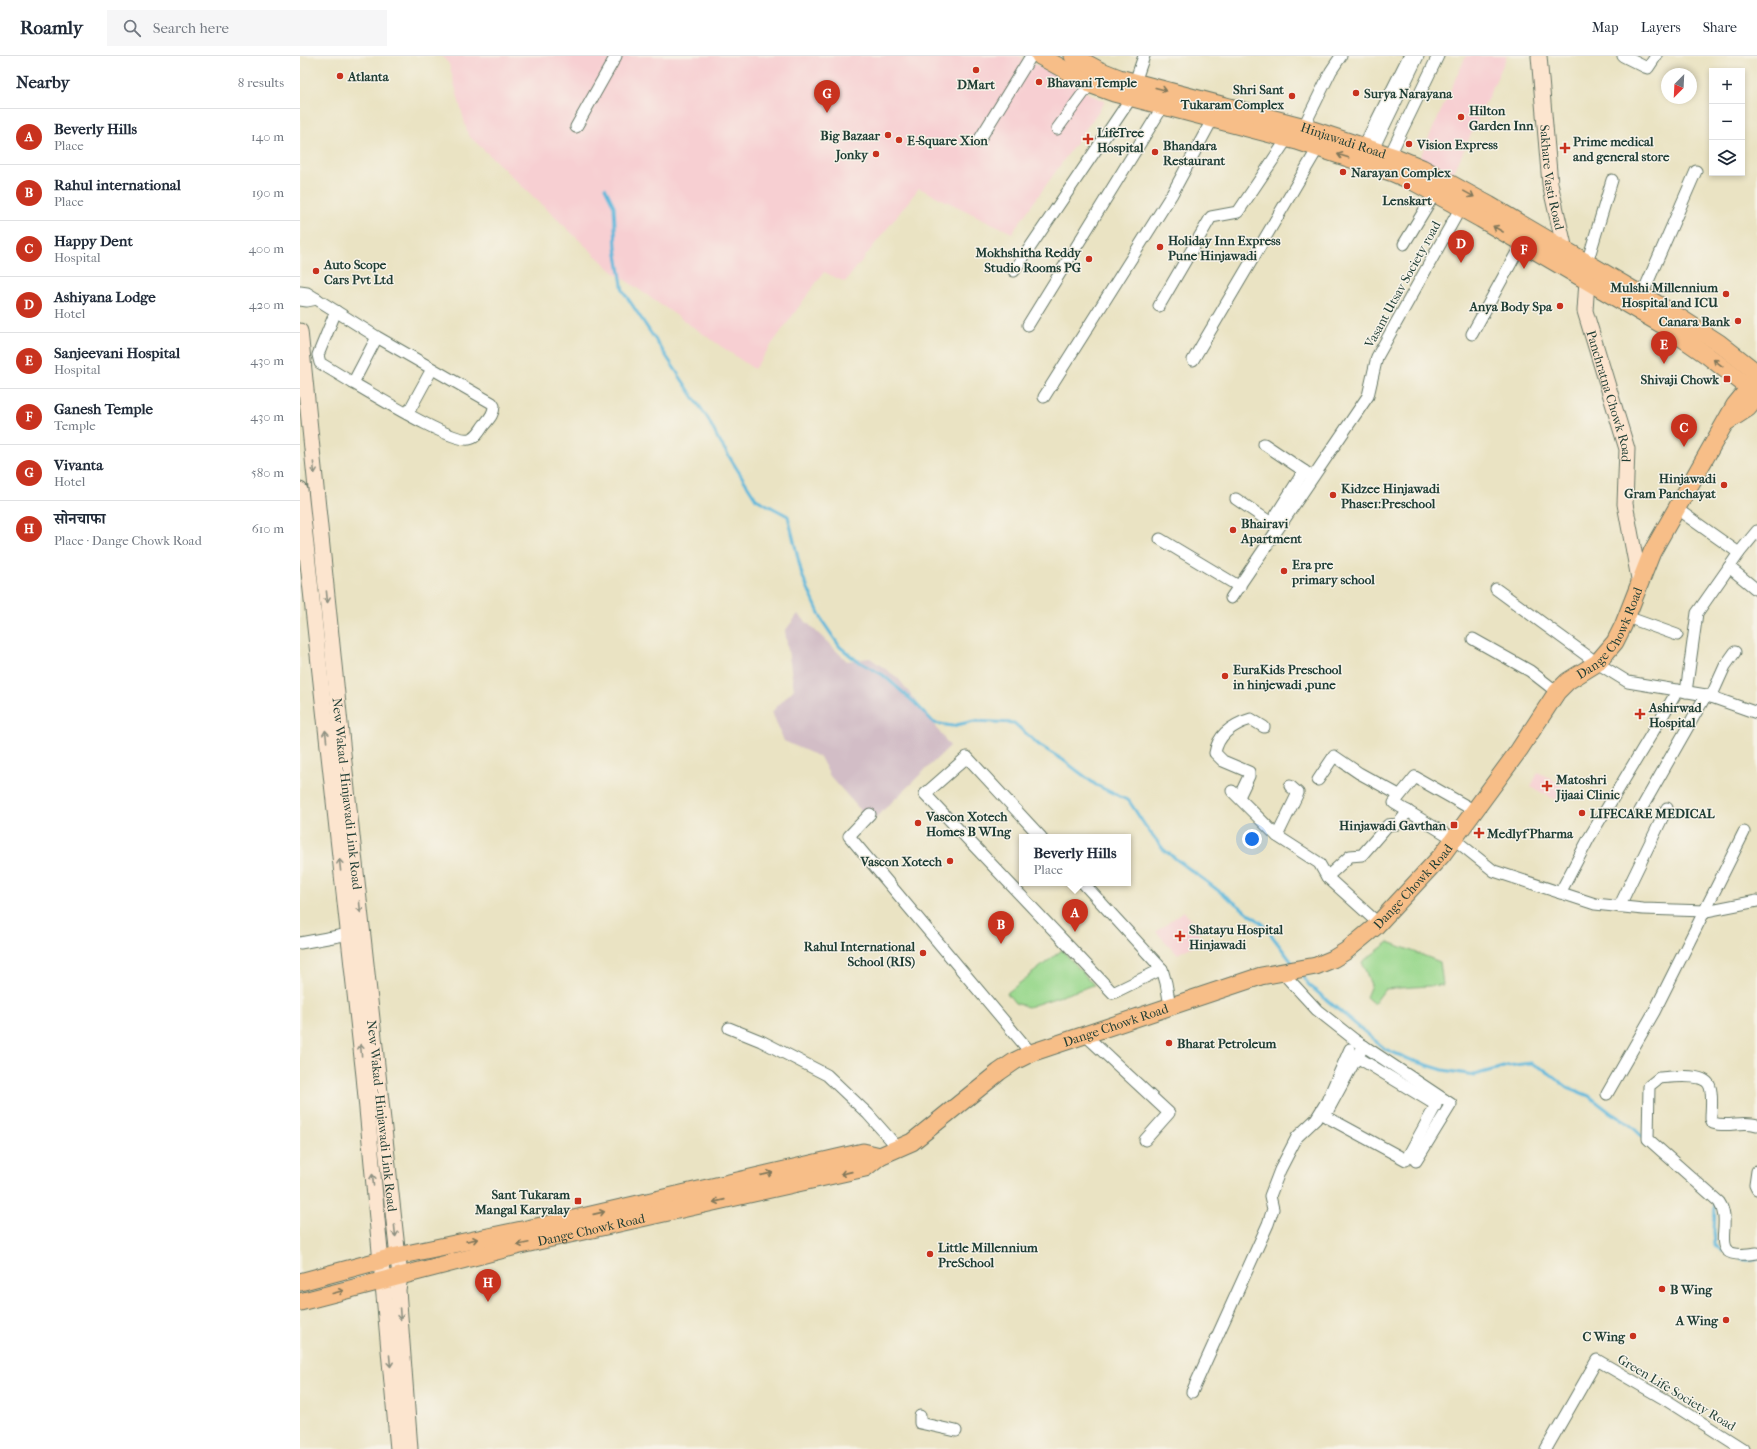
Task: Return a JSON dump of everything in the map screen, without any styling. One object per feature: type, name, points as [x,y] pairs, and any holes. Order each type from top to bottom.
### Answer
[{"type":"main road","points":[[1040,56],[1090,84],[1114,93],[1133,90],[1163,106],[1287,139],[1393,172],[1461,207],[1522,243],[1561,256],[1586,280],[1666,327],[1755,386]]},
{"type":"main road","name":"Hinjawadi Road","points":[[1073,56],[1133,90],[1304,126],[1390,155],[1447,181],[1561,256],[1587,263],[1719,343],[1755,386]]},
{"type":"main road","name":"Sakhare Vasti Road","points":[[1539,56],[1550,184],[1561,256]]},
{"type":"main road","name":"Panchratna Chowk Road","points":[[1586,280],[1585,311],[1627,449],[1625,504],[1640,584]]},
{"type":"main road","name":"New Wakad - Hinjawadi Link Road","points":[[300,331],[322,553],[355,933]]},
{"type":"main road","name":"Dange Chowk Road","points":[[300,1282],[397,1256],[565,1221],[865,1168],[880,1156],[899,1149],[912,1142],[999,1072],[1015,1061],[1031,1053],[1084,1034],[1279,972],[1316,966],[1334,959],[1346,951],[1378,923],[1430,869],[1475,811],[1519,750],[1557,692],[1568,682],[1596,663],[1615,642],[1652,552],[1735,405],[1755,386]]},
{"type":"main road","name":"New Wakad - Hinjawadi Link Road","points":[[300,490],[355,933],[371,1075],[400,1276],[398,1290],[410,1449]]},
{"type":"main road","points":[[307,556],[322,553]]},
{"type":"main road","name":"New Wakad - Hinjawadi Link Road","points":[[371,1075],[382,1280],[398,1449]]},
{"type":"main road","name":"Dange Chowk Road","points":[[300,1302],[690,1199]]},
{"type":"street","points":[[576,127],[616,56]]},
{"type":"street","points":[[978,142],[1031,56]]},
{"type":"street","points":[[1014,271],[1133,90],[1144,56]]},
{"type":"street","points":[[1304,126],[1341,56]]},
{"type":"street","points":[[1368,148],[1409,56]]},
{"type":"street","points":[[1368,148],[1418,56]]},
{"type":"street","points":[[1390,155],[1438,56]]},
{"type":"street","points":[[1623,56],[1645,68],[1648,68],[1656,56]]},
{"type":"street","points":[[1057,129],[1090,84]]},
{"type":"street","points":[[1028,325],[1163,106]]},
{"type":"street","points":[[1044,397],[1172,194],[1212,120]]},
{"type":"street","points":[[1159,306],[1211,217],[1238,212],[1287,139]]},
{"type":"street","points":[[1193,360],[1318,148]]},
{"type":"street","points":[[1642,295],[1696,171]]},
{"type":"street","points":[[1587,263],[1612,180]]},
{"type":"street","points":[[1404,244],[1435,193]]},
{"type":"street","name":"Vasant Utsav Society road","points":[[1231,598],[1240,587],[1308,472],[1368,396],[1377,357],[1461,207]]},
{"type":"street","points":[[1472,334],[1522,243]]},
{"type":"street","points":[[300,292],[307,293],[317,299],[336,311],[377,337],[492,403],[494,406],[493,414],[474,438],[467,440],[458,438],[440,431],[320,363],[318,355],[336,311]]},
{"type":"street","points":[[300,300],[307,301],[317,299]]},
{"type":"street","points":[[353,383],[377,337]]},
{"type":"street","points":[[408,413],[432,368]]},
{"type":"street","points":[[1264,444],[1308,472]]},
{"type":"street","points":[[1236,499],[1275,526]]},
{"type":"street","points":[[1677,510],[1739,553]]},
{"type":"street","points":[[1560,893],[1589,838],[1682,691],[1697,613],[1739,553],[1757,531]]},
{"type":"street","points":[[1160,539],[1240,587]]},
{"type":"street","points":[[1729,567],[1757,590]]},
{"type":"street","points":[[1496,589],[1596,663],[1628,682],[1708,696],[1757,713]]},
{"type":"street","points":[[1626,617],[1677,635]]},
{"type":"street","points":[[1473,639],[1530,671],[1557,692]]},
{"type":"street","points":[[1640,811],[1734,652]]},
{"type":"street","points":[[1264,727],[1251,719],[1238,723],[1226,732],[1216,745],[1215,753],[1223,760],[1249,772],[1249,776],[1236,794],[1277,836],[1319,862],[1327,877],[1378,923]]},
{"type":"street","points":[[1318,780],[1334,756],[1359,773],[1399,795]]},
{"type":"street","points":[[1038,834],[967,757],[925,794],[1113,993],[1162,969]]},
{"type":"street","points":[[1475,811],[1415,776],[1394,803],[1454,839],[1494,871],[1595,904],[1643,909],[1706,911],[1757,901]]},
{"type":"street","points":[[1277,836],[1298,793],[1290,786]]},
{"type":"street","points":[[1619,906],[1667,808]]},
{"type":"street","points":[[1327,877],[1350,856],[1362,855],[1388,825],[1398,824],[1408,811]]},
{"type":"street","points":[[870,814],[849,836],[1031,1053]]},
{"type":"street","points":[[1607,1094],[1654,1012],[1706,911],[1744,832]]},
{"type":"street","points":[[1086,886],[1162,969],[1170,1006]]},
{"type":"street","points":[[300,943],[355,933]]},
{"type":"street","points":[[1279,972],[1317,1010],[1364,1046],[1451,1104],[1416,1161]]},
{"type":"street","points":[[729,1028],[761,1041],[826,1075],[868,1114],[899,1149]]},
{"type":"street","points":[[1084,1034],[1169,1113],[1145,1140]]},
{"type":"street","points":[[1192,1392],[1274,1209],[1270,1196],[1280,1170],[1297,1137],[1316,1119],[1354,1053],[1364,1046]]},
{"type":"street","points":[[1354,1053],[1436,1105],[1406,1160],[1325,1116],[1354,1053]]},
{"type":"street","points":[[1757,1125],[1749,1122],[1718,1125],[1713,1123],[1711,1119],[1710,1086],[1706,1081],[1697,1077],[1659,1078],[1650,1086],[1648,1139],[1719,1202],[1724,1209],[1724,1245],[1727,1251],[1733,1255],[1757,1253]]},
{"type":"street","points":[[1757,1171],[1755,1185],[1757,1189]]},
{"type":"street","name":"Green Life Society Road","points":[[1546,1449],[1597,1360],[1666,1400],[1743,1449]]},
{"type":"street","points":[[920,1416],[920,1424],[956,1431]]},
{"type":"shaded area","points":[[442,56],[1019,56],[1105,102],[1012,233],[919,188],[845,282],[824,272],[754,369],[612,271],[468,135],[449,64]]},
{"type":"shaded area","name":"Hilton Garden Inn","points":[[1466,56],[1507,56],[1452,176],[1419,159]]},
{"type":"shaded area","points":[[798,614],[847,661],[870,658],[898,678],[950,746],[871,822],[830,776],[820,757],[784,741],[772,712],[794,689],[785,631]]},
{"type":"shaded area","name":"Matoshri Jijaai Clinic","points":[[1538,772],[1564,786],[1556,800],[1531,787]]},
{"type":"shaded area","name":"Shatayu Hospital Hinjawadi","points":[[1184,911],[1203,941],[1177,954],[1156,932]]},
{"type":"green space","points":[[1389,942],[1440,962],[1443,985],[1385,989],[1374,1004],[1366,997],[1371,985],[1362,962]]},
{"type":"green space","points":[[1062,950],[1094,985],[1028,1007],[1015,1003],[1007,993]]},
{"type":"waterway","points":[[605,188],[614,206],[616,248],[623,291],[708,419],[718,439],[756,499],[788,516],[802,575],[823,622],[840,647],[856,660],[883,675],[916,704],[934,723],[952,726],[974,721],[1014,723],[1039,745],[1063,760],[1096,785],[1129,801],[1146,827],[1164,850],[1263,924],[1294,965]]},
{"type":"waterway","points":[[1301,974],[1309,985],[1385,1049],[1411,1060],[1443,1070],[1474,1075],[1507,1066],[1531,1063],[1545,1070],[1567,1087],[1589,1096],[1611,1113],[1629,1124],[1645,1139]]},
{"type":"waterway","points":[[1715,1204],[1715,1245],[1722,1251]]},
{"type":"waterway","points":[[1741,1259],[1748,1260],[1757,1258]]},
{"type":"place","name":"DMart","points":[[976,70]]},
{"type":"place","name":"Atlanta","points":[[340,76]]},
{"type":"place","name":"Bhavani Temple","points":[[1039,82]]},
{"type":"place","name":"Surya Narayana","points":[[1356,93]]},
{"type":"place","name":"Shri Sant Tukaram Complex","points":[[1292,96]]},
{"type":"place","name":"Vivanta","points":[[827,113]]},
{"type":"place","name":"Hilton Garden Inn","points":[[1461,117]]},
{"type":"place","name":"Big Bazaar","points":[[888,135]]},
{"type":"place","name":"LifeTree Hospital","points":[[1088,139]]},
{"type":"place","name":"E-Square Xion","points":[[899,140]]},
{"type":"place","name":"Vision Express","points":[[1409,144]]},
{"type":"place","name":"Prime medical and general store","points":[[1565,148]]},
{"type":"place","name":"Bhandara Restaurant","points":[[1155,152]]},
{"type":"place","name":"Jonky","points":[[876,154]]},
{"type":"place","name":"Narayan Complex","points":[[1343,172]]},
{"type":"place","name":"Lenskart","points":[[1407,186]]},
{"type":"place","name":"Holiday Inn Express Pune Hinjawadi","points":[[1160,247]]},
{"type":"place","name":"Mokhshitha Reddy Studio Rooms PG","points":[[1089,259]]},
{"type":"place","name":"Ashiyana Lodge","points":[[1461,263]]},
{"type":"place","name":"Ganesh Temple","points":[[1524,269]]},
{"type":"place","name":"Auto Scope Cars Pvt Ltd","points":[[316,271]]},
{"type":"place","name":"Mulshi Millennium Hospital and ICU","points":[[1726,294]]},
{"type":"place","name":"Anya Body Spa","points":[[1560,306]]},
{"type":"place","name":"Canara Bank","points":[[1738,321]]},
{"type":"place","name":"Sanjeevani Hospital","points":[[1664,364]]},
{"type":"place","name":"Shivaji Chowk","points":[[1727,379]]},
{"type":"place","name":"Happy Dent","points":[[1684,447]]},
{"type":"place","name":"Hinjawadi Gram Panchayat","points":[[1724,485]]},
{"type":"place","name":"Kidzee Hinjawadi Phase1:Preschool","points":[[1333,495]]},
{"type":"place","name":"Bhairavi Apartment","points":[[1233,530]]},
{"type":"place","name":"Era pre primary school","points":[[1284,571]]},
{"type":"place","name":"EuraKids Preschool in hinjewadi ,pune","points":[[1225,676]]},
{"type":"place","name":"Ashirwad Hospital","points":[[1640,714]]},
{"type":"place","name":"Matoshri Jijaai Clinic","points":[[1547,786]]},
{"type":"place","name":"LIFECARE MEDICAL","points":[[1582,813]]},
{"type":"place","name":"Vascon Xotech Homes B WIng","points":[[918,823]]},
{"type":"place","name":"Hinjawadi Gavthan","points":[[1454,825]]},
{"type":"place","name":"Medlyf Pharma","points":[[1479,833]]},
{"type":"place","name":"Vascon Xotech","points":[[950,861]]},
{"type":"place","name":"Beverly Hills","points":[[1075,932]]},
{"type":"place","name":"Shatayu Hospital Hinjawadi","points":[[1180,936]]},
{"type":"place","name":"Rahul international","points":[[1001,944]]},
{"type":"place","name":"Rahul International School (RIS)","points":[[923,953]]},
{"type":"place","name":"Bharat Petroleum","points":[[1169,1043]]},
{"type":"place","name":"Sant Tukaram Mangal Karyalay","points":[[578,1201]]},
{"type":"place","name":"Little Millennium PreSchool","points":[[930,1254]]},
{"type":"place","name":"B Wing","points":[[1662,1289]]},
{"type":"place","name":"सोनचाफा","points":[[488,1302]]},
{"type":"place","name":"A Wing","points":[[1726,1320]]},
{"type":"place","name":"C Wing","points":[[1633,1336]]}]
